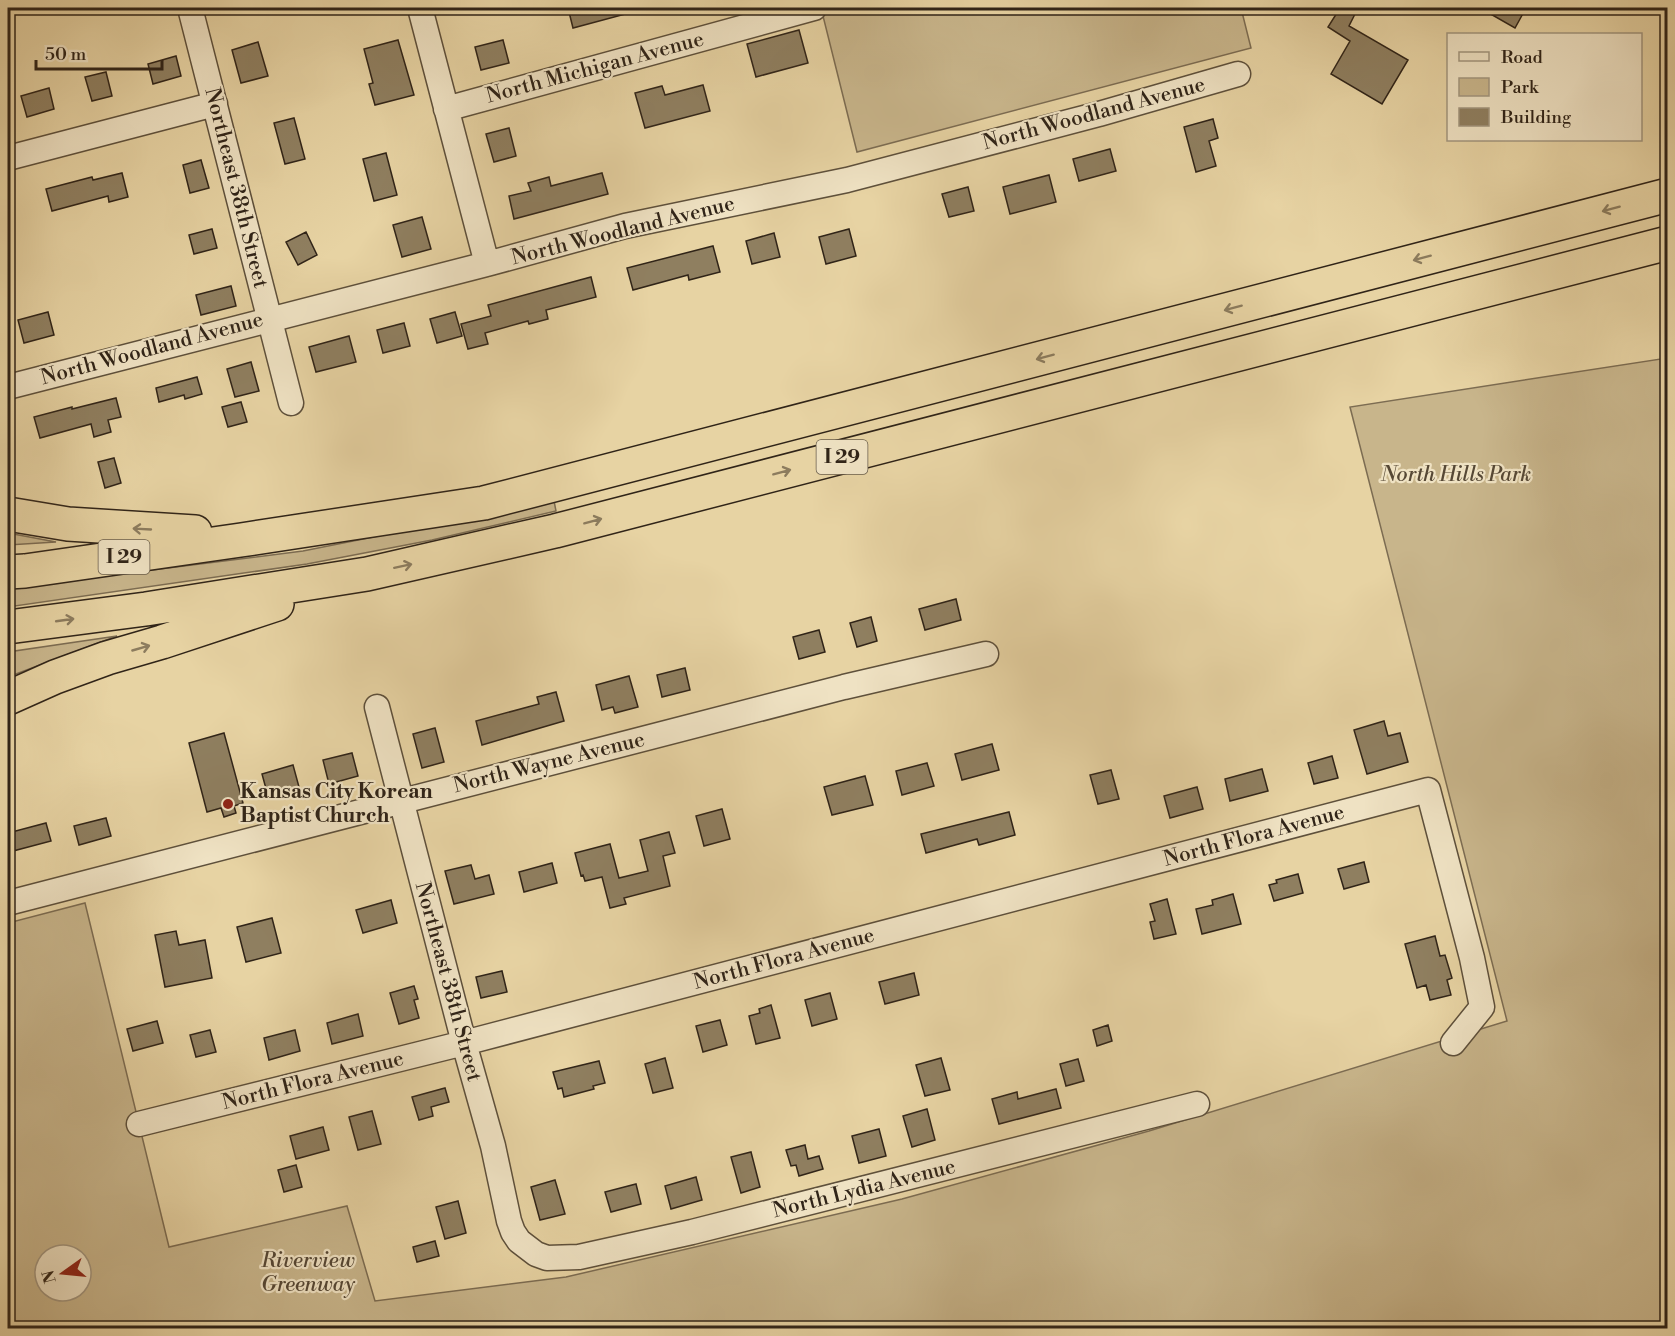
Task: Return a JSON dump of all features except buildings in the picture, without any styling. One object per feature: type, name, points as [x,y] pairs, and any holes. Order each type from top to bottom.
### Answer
[{"type":"highway","name":"I 29","points":[[8,572],[241,540],[484,502],[1668,195]]},
{"type":"highway","name":"I 29","points":[[8,627],[146,609],[367,574],[555,531],[1668,243]]},
{"type":"highway","points":[[8,514],[68,524],[192,532],[241,540]]},
{"type":"highway","points":[[8,698],[55,677],[107,658],[367,574]]},
{"type":"street","name":"Northeast 38th Street","points":[[190,8],[291,403]]},
{"type":"street","points":[[420,8],[487,264]]},
{"type":"street","name":"North Michigan Avenue","points":[[446,109],[814,8]]},
{"type":"street","name":"North Woodland Avenue","points":[[8,387],[487,264],[625,226],[847,180],[1099,114],[1238,74]]},
{"type":"street","points":[[8,158],[215,104]]},
{"type":"street","name":"North Wayne Avenue","points":[[8,903],[844,687],[986,654]]},
{"type":"street","name":"Northeast 38th Street","points":[[377,707],[513,1232],[530,1251]]},
{"type":"street","name":"North Flora Avenue","points":[[139,1124],[464,1043],[1428,790],[1472,958],[1482,1007],[1453,1042]]},
{"type":"street","name":"North Lydia Avenue","points":[[530,1251],[547,1258],[579,1257],[681,1235],[1197,1104]]},
{"type":"green space","points":[[821,8],[1241,8],[1251,48],[857,152]]},
{"type":"green space","points":[[1667,358],[1667,1328],[8,1328],[8,923],[85,903],[169,1247],[347,1206],[375,1301],[566,1277],[902,1199],[1149,1131],[1507,1021],[1350,407]]},
{"type":"green space","points":[[554,501],[556,511],[432,540],[307,564],[8,607],[8,588],[303,551]]},
{"type":"green space","points":[[8,533],[56,542],[8,545]]},
{"type":"green space","points":[[117,636],[8,677],[8,652]]},
{"type":"place","name":"Kansas City Korean Baptist Church","points":[[228,804]]},
{"type":"park label","name":"North Hills Park","points":[[1456,475]]},
{"type":"park label","name":"Riverview Greenway","points":[[308,1273]]}]
